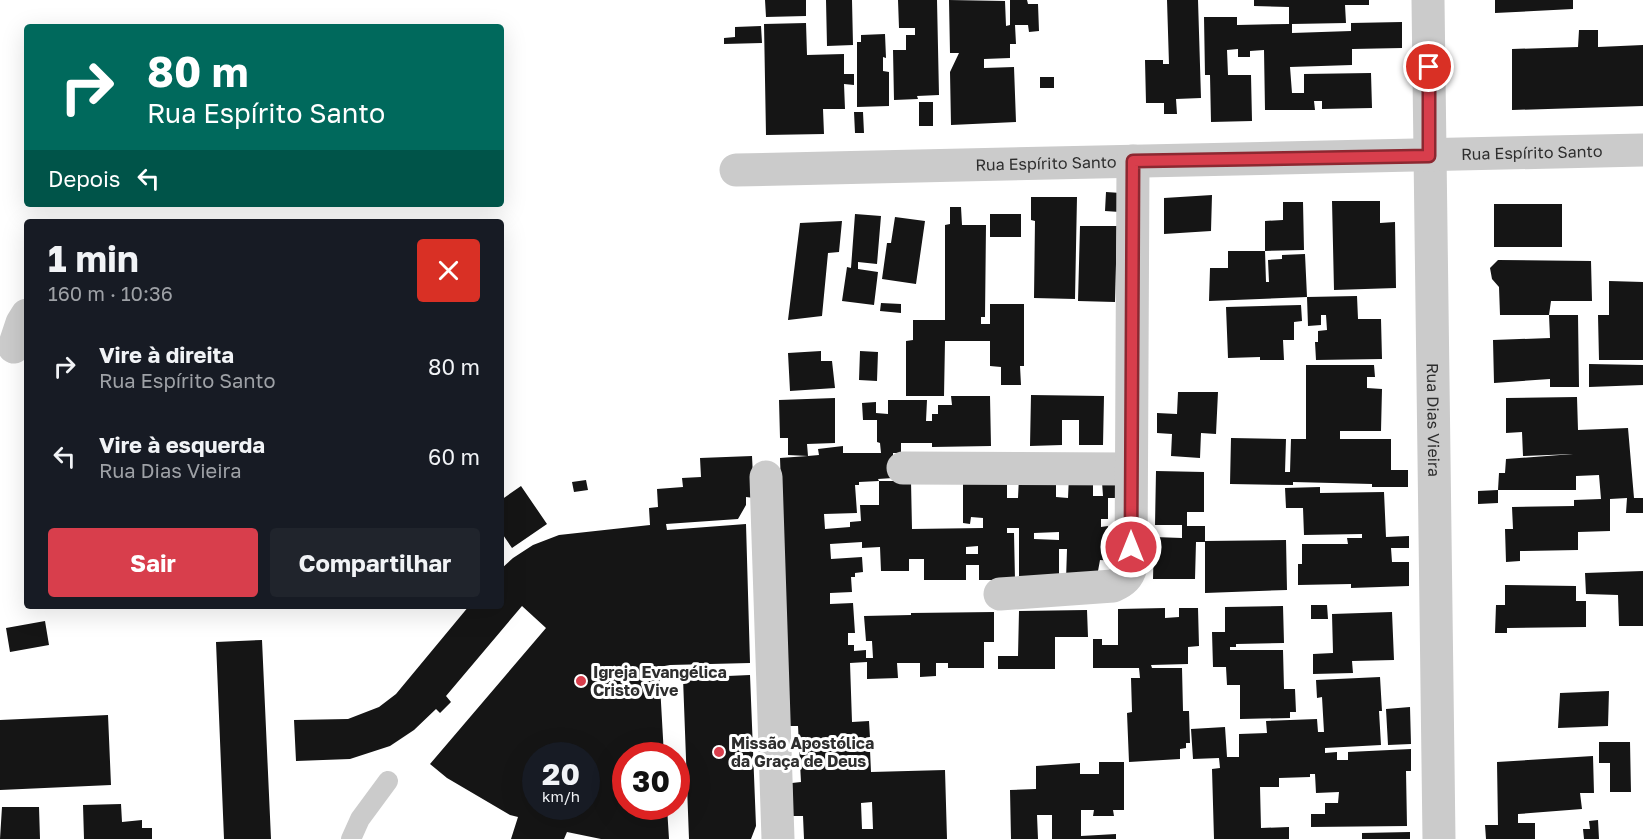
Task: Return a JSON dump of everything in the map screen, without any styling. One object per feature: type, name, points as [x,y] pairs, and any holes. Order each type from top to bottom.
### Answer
[{"type":"street","name":"Rua Dias Vieira","points":[[1428,0],[1439,839]]},
{"type":"street","name":"Rua Espírito Santo","points":[[736,170],[1643,150]]},
{"type":"street","points":[[1000,594],[1113,586],[1128,576],[1131,567],[1133,161]]},
{"type":"street","points":[[14,348],[24,320]]},
{"type":"street","points":[[903,468],[1131,469]]},
{"type":"street","points":[[766,477],[778,839]]},
{"type":"lane","points":[[351,839],[360,819],[388,781]]},
{"type":"building","points":[[765,0],[806,0],[806,16],[766,17]]},
{"type":"building","points":[[826,0],[852,0],[853,45],[827,46]]},
{"type":"building","points":[[898,0],[937,0],[939,95],[894,100],[893,50],[906,50],[906,35],[915,35],[915,28],[899,28]]},
{"type":"building","points":[[949,0],[1005,1],[1006,26],[1010,25],[1010,0],[1027,0],[1028,4],[1038,4],[1039,31],[1029,32],[1028,25],[1015,25],[1016,44],[1010,44],[1010,58],[984,59],[984,68],[1014,67],[1016,122],[951,125],[950,72],[959,53],[950,53]]},
{"type":"building","points":[[1167,0],[1198,0],[1201,98],[1176,99],[1177,114],[1164,114],[1164,103],[1146,103],[1145,60],[1163,60],[1163,64],[1169,64]]},
{"type":"building","points":[[1254,0],[1369,0],[1369,5],[1345,5],[1346,23],[1292,24],[1292,33],[1351,31],[1351,23],[1402,22],[1402,48],[1352,49],[1352,65],[1290,67],[1292,93],[1304,93],[1304,74],[1371,73],[1372,108],[1322,109],[1322,101],[1314,101],[1315,110],[1265,110],[1264,50],[1250,51],[1250,57],[1238,57],[1238,49],[1227,50],[1228,75],[1251,75],[1252,121],[1211,122],[1210,75],[1205,75],[1204,17],[1237,17],[1237,25],[1289,24],[1289,7],[1254,6]]},
{"type":"building","points":[[1495,0],[1573,0],[1573,9],[1495,13]]},
{"type":"building","points":[[806,23],[807,55],[844,54],[844,74],[854,74],[854,85],[844,84],[845,109],[823,109],[824,134],[766,135],[764,24]]},
{"type":"building","points":[[761,26],[762,43],[724,44],[724,38],[735,37],[735,27]]},
{"type":"building","points":[[1579,30],[1598,30],[1598,47],[1643,45],[1643,106],[1512,110],[1512,49],[1578,47]]},
{"type":"building","points":[[885,34],[886,58],[883,57],[883,71],[889,72],[889,106],[857,107],[857,42],[861,42],[861,35]]},
{"type":"building","points":[[1040,77],[1054,77],[1054,88],[1040,88]]},
{"type":"building","points":[[919,102],[933,102],[933,126],[919,126]]},
{"type":"building","points":[[854,112],[863,112],[864,133],[855,133]]},
{"type":"building","points":[[1106,192],[1121,193],[1120,212],[1105,211]]},
{"type":"building","points":[[1212,195],[1211,231],[1164,234],[1164,198]]},
{"type":"building","points":[[1031,197],[1077,197],[1075,299],[1034,298],[1035,221],[1031,220]]},
{"type":"building","points":[[1332,201],[1380,201],[1380,223],[1395,222],[1396,288],[1334,290]]},
{"type":"building","points":[[1283,202],[1303,202],[1304,250],[1265,251],[1265,221],[1283,220]]},
{"type":"building","points":[[1494,204],[1562,204],[1562,247],[1494,247]]},
{"type":"building","points":[[950,207],[961,207],[962,225],[986,225],[985,317],[981,317],[981,324],[990,324],[990,304],[1024,304],[1024,366],[1020,366],[1021,385],[1001,385],[1001,367],[990,366],[990,341],[945,341],[944,396],[906,396],[906,341],[913,340],[913,320],[945,320],[945,225],[950,224]]},
{"type":"building","points":[[855,214],[881,216],[877,264],[858,262],[858,269],[878,272],[874,305],[842,301],[847,267],[851,268]]},
{"type":"building","points":[[990,214],[1021,214],[1021,237],[990,237]]},
{"type":"building","points":[[895,217],[925,221],[916,284],[882,279],[887,243],[891,243]]},
{"type":"building","points":[[842,221],[839,252],[828,253],[822,316],[788,320],[800,223]]},
{"type":"building","points":[[1080,226],[1117,226],[1115,302],[1078,301]]},
{"type":"building","points":[[1228,251],[1265,251],[1266,282],[1269,282],[1268,260],[1282,259],[1282,255],[1305,254],[1307,297],[1209,301],[1210,268],[1228,268]]},
{"type":"building","points":[[1498,260],[1591,261],[1592,301],[1551,301],[1549,315],[1500,315],[1499,287],[1492,279],[1490,268]]},
{"type":"building","points":[[1609,281],[1643,282],[1643,360],[1599,360],[1598,315],[1609,315]]},
{"type":"building","points":[[1357,296],[1358,319],[1381,319],[1382,359],[1316,360],[1315,342],[1318,342],[1318,331],[1327,330],[1326,315],[1321,315],[1321,325],[1308,326],[1307,297]]},
{"type":"building","points":[[881,303],[901,304],[901,313],[880,311]]},
{"type":"building","points":[[1301,305],[1302,321],[1294,322],[1294,340],[1283,340],[1284,360],[1260,360],[1260,357],[1228,358],[1226,307]]},
{"type":"building","points":[[1549,315],[1578,315],[1579,387],[1550,387],[1550,379],[1494,383],[1493,340],[1550,338]]},
{"type":"building","points":[[821,351],[821,361],[832,361],[835,388],[790,391],[788,353]]},
{"type":"building","points":[[860,351],[878,352],[877,381],[859,380]]},
{"type":"building","points":[[1589,364],[1643,365],[1643,385],[1589,387]]},
{"type":"building","points":[[1306,365],[1374,365],[1375,377],[1367,377],[1367,388],[1382,389],[1381,431],[1340,431],[1340,439],[1391,439],[1391,470],[1408,470],[1408,487],[1293,482],[1293,485],[1230,484],[1231,438],[1286,439],[1285,472],[1290,472],[1291,439],[1306,439]]},
{"type":"building","points":[[1178,392],[1218,392],[1216,434],[1201,433],[1200,458],[1171,456],[1172,434],[1157,433],[1157,413],[1177,414]]},
{"type":"building","points":[[1031,395],[1104,396],[1103,445],[1079,445],[1079,420],[1062,420],[1062,445],[1030,446]]},
{"type":"building","points":[[951,396],[990,396],[991,446],[932,447],[932,443],[901,443],[901,453],[893,453],[893,478],[878,479],[879,481],[911,481],[912,529],[983,528],[983,518],[971,517],[970,524],[963,523],[963,477],[1007,477],[1007,498],[1018,498],[1019,477],[1056,476],[1056,497],[1068,498],[1069,476],[1093,476],[1093,496],[1103,496],[1102,482],[1123,482],[1123,498],[1108,498],[1108,519],[1101,519],[1101,527],[1108,526],[1107,540],[1115,540],[1115,561],[1100,560],[1098,571],[1090,571],[1090,579],[1066,580],[1067,549],[1059,549],[1059,579],[1019,580],[1019,528],[1007,528],[1007,533],[1014,533],[1015,580],[979,580],[979,565],[966,565],[966,580],[924,580],[924,559],[909,559],[909,571],[881,571],[880,547],[862,548],[862,542],[830,544],[831,559],[862,557],[863,572],[855,573],[855,577],[851,577],[852,592],[830,593],[830,604],[853,603],[855,633],[848,633],[848,645],[854,645],[854,651],[866,650],[866,658],[873,658],[872,641],[866,641],[864,616],[994,612],[994,642],[984,642],[984,668],[948,668],[948,663],[936,663],[936,676],[920,677],[920,663],[897,663],[898,678],[867,679],[867,662],[850,663],[852,722],[869,721],[870,738],[855,739],[856,751],[870,750],[871,772],[945,770],[947,839],[804,839],[803,816],[793,816],[792,783],[801,782],[798,726],[790,726],[780,458],[819,455],[818,449],[843,446],[843,453],[881,453],[880,443],[877,442],[877,420],[863,420],[862,403],[876,402],[876,413],[888,414],[888,400],[927,400],[926,421],[932,421],[932,414],[938,414],[938,405],[952,405]],"holes":[[[879,481],[879,505],[860,505],[861,521],[850,522],[850,527],[825,529],[824,514],[857,513],[855,485],[859,485],[859,482]],[[1059,532],[1059,540],[1034,539],[1034,533]],[[978,546],[978,554],[966,554],[966,547]],[[872,802],[873,829],[862,829],[861,803]]]},
{"type":"building","points":[[1577,397],[1578,430],[1628,428],[1634,498],[1643,498],[1643,513],[1626,513],[1627,498],[1610,499],[1610,531],[1578,532],[1578,550],[1520,551],[1520,561],[1506,562],[1505,529],[1513,529],[1512,507],[1574,506],[1574,500],[1601,499],[1599,475],[1576,476],[1576,490],[1498,490],[1499,473],[1505,473],[1506,459],[1573,454],[1523,456],[1522,432],[1506,433],[1506,398]]},
{"type":"building","points":[[835,398],[835,443],[807,444],[808,456],[788,455],[788,438],[780,438],[779,400]]},
{"type":"building","name":"Igreja Evangélica Cristo Vive","points":[[752,456],[754,498],[746,497],[746,505],[738,519],[666,524],[667,530],[746,524],[750,663],[659,667],[663,742],[612,742],[612,820],[668,820],[669,839],[601,839],[567,832],[564,839],[511,839],[518,817],[510,815],[447,778],[430,764],[546,628],[522,606],[446,696],[451,702],[440,713],[436,709],[414,730],[390,746],[350,759],[296,761],[294,720],[348,719],[379,707],[396,694],[467,609],[504,609],[504,566],[513,558],[533,545],[559,535],[650,525],[649,508],[658,507],[657,489],[683,487],[682,478],[701,477],[700,458]]},
{"type":"building","points":[[1156,471],[1204,472],[1204,512],[1187,512],[1187,526],[1205,526],[1205,542],[1196,542],[1195,579],[1153,579],[1154,537],[1182,538],[1182,525],[1155,525]]},
{"type":"building","points":[[586,480],[588,490],[574,492],[572,482]]},
{"type":"building","points":[[521,486],[547,524],[512,548],[504,536],[504,498]]},
{"type":"building","points":[[1320,487],[1320,493],[1384,492],[1386,537],[1409,536],[1409,548],[1391,548],[1392,562],[1409,562],[1409,586],[1351,588],[1351,584],[1298,585],[1298,564],[1302,564],[1302,544],[1348,544],[1347,538],[1362,538],[1362,534],[1304,535],[1303,508],[1286,508],[1285,488]]},
{"type":"building","points":[[1498,490],[1498,503],[1478,504],[1478,491]]},
{"type":"building","points":[[1286,540],[1287,590],[1205,593],[1205,541]]},
{"type":"building","points":[[1643,571],[1643,626],[1619,626],[1618,595],[1586,594],[1585,573]]},
{"type":"building","points":[[1505,585],[1576,586],[1576,601],[1586,601],[1586,627],[1507,628],[1507,633],[1495,633],[1496,605],[1505,605]]},
{"type":"building","points":[[1311,605],[1327,605],[1328,619],[1311,619]]},
{"type":"building","points":[[1283,606],[1284,643],[1236,644],[1236,647],[1230,647],[1230,650],[1283,650],[1284,689],[1295,689],[1296,712],[1290,712],[1290,718],[1240,719],[1240,685],[1227,685],[1226,667],[1213,667],[1212,632],[1225,632],[1225,607]]},
{"type":"building","points":[[1165,608],[1165,618],[1179,617],[1179,608],[1198,608],[1199,646],[1188,647],[1188,664],[1151,665],[1152,668],[1182,668],[1183,711],[1189,711],[1190,743],[1186,743],[1186,748],[1180,749],[1180,759],[1129,762],[1127,713],[1132,712],[1131,678],[1140,678],[1139,668],[1093,668],[1093,639],[1102,639],[1102,645],[1118,645],[1118,609]]},
{"type":"building","points":[[1087,610],[1088,637],[1055,637],[1055,669],[998,669],[998,656],[1018,656],[1019,611]]},
{"type":"building","points":[[1392,612],[1394,660],[1352,661],[1353,673],[1313,674],[1313,654],[1333,653],[1332,614]]},
{"type":"building","points":[[45,621],[49,645],[10,652],[6,628]]},
{"type":"building","points":[[262,640],[271,839],[224,839],[216,642]]},
{"type":"building","name":"Missão Apostólica da Graça de Deus","points":[[750,675],[756,826],[751,839],[689,839],[690,742],[685,742],[683,678]]},
{"type":"building","points":[[1380,677],[1381,745],[1325,748],[1325,753],[1337,752],[1337,760],[1348,760],[1348,752],[1411,749],[1411,771],[1406,771],[1407,826],[1311,827],[1311,814],[1325,814],[1325,803],[1338,803],[1339,792],[1316,793],[1315,774],[1310,774],[1310,777],[1279,778],[1279,787],[1260,787],[1261,828],[1289,827],[1289,839],[1214,839],[1212,769],[1220,768],[1219,758],[1193,759],[1191,729],[1225,727],[1227,757],[1239,757],[1239,734],[1267,733],[1266,721],[1317,719],[1318,732],[1324,732],[1322,697],[1317,698],[1316,680]]},
{"type":"building","points":[[1609,691],[1608,726],[1558,728],[1560,693]]},
{"type":"building","points":[[1410,707],[1411,744],[1388,745],[1386,709]]},
{"type":"building","points":[[108,715],[111,785],[0,790],[0,720]]},
{"type":"building","points":[[1599,742],[1630,742],[1631,792],[1610,792],[1610,763],[1599,763]]},
{"type":"building","points":[[1593,756],[1594,793],[1580,793],[1582,809],[1518,814],[1518,823],[1535,823],[1535,839],[1486,839],[1485,825],[1498,825],[1497,762]]},
{"type":"building","points":[[1099,762],[1124,762],[1124,810],[1113,810],[1114,816],[1093,816],[1094,810],[1081,810],[1081,836],[1116,834],[1116,839],[1052,839],[1052,815],[1037,815],[1038,839],[1011,839],[1010,790],[1036,789],[1036,766],[1080,763],[1080,774],[1099,774]]},
{"type":"building","points":[[121,804],[122,822],[142,820],[142,828],[152,828],[152,839],[84,839],[83,805]]},
{"type":"building","points":[[2,807],[39,807],[40,839],[0,839]]},
{"type":"building","points":[[1598,820],[1599,839],[1584,839],[1583,829],[1590,829],[1589,821]]},
{"type":"building","points":[[1410,832],[1410,839],[1362,839],[1362,833]]},
{"type":"place","name":"Igreja Evangélica Cristo Vive","points":[[581,681]]},
{"type":"place","name":"Missão Apostólica da Graça de Deus","points":[[719,752]]},
{"type":"route","points":[[1131,547],[1133,161],[1429,156],[1429,67]]}]
